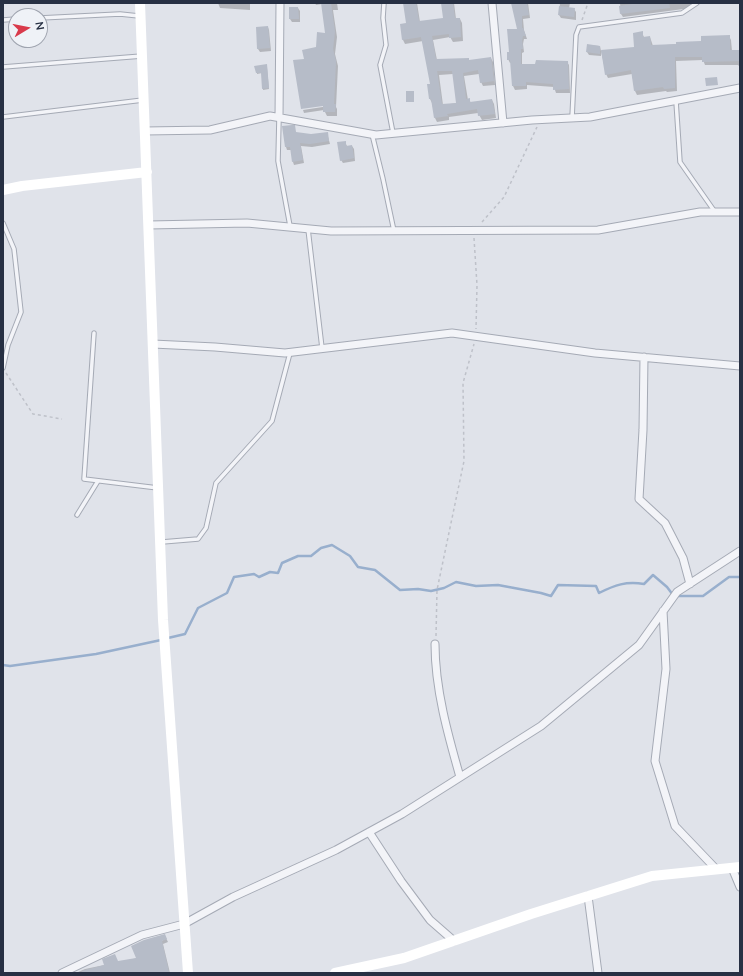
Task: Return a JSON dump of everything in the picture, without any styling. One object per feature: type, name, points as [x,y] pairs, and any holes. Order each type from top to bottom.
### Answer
[{"type":"main road","points":[[140,3],[162,573],[188,973]]},
{"type":"main road","points":[[3,190],[22,186],[147,172]]},
{"type":"main road","points":[[335,973],[404,958],[652,876],[736,867]]},
{"type":"street","points":[[279,118],[280,3]]},
{"type":"street","points":[[492,3],[503,123]]},
{"type":"street","points":[[145,131],[210,130],[270,116],[372,134],[393,133],[590,117],[740,88]]},
{"type":"street","points":[[149,225],[247,223],[331,231],[474,232],[598,230],[700,212],[740,212]]},
{"type":"street","points":[[153,344],[290,352],[452,333],[595,353],[740,366]]},
{"type":"street","points":[[644,357],[643,430],[639,499],[665,523],[683,558],[690,584]]},
{"type":"street","points":[[62,973],[142,935],[184,924],[233,897],[336,850],[402,814],[541,726],[639,645],[677,592],[740,551]]},
{"type":"street","points":[[663,611],[666,669],[656,761],[675,826],[716,869]]},
{"type":"street","points":[[436,644],[435,661],[446,729],[460,777]]},
{"type":"street","points":[[369,832],[401,881],[430,920],[454,941]]},
{"type":"street","points":[[736,867],[740,887]]},
{"type":"street","points":[[588,896],[598,973]]},
{"type":"lane","points":[[384,3],[383,18],[386,45],[380,65],[393,133]]},
{"type":"lane","points":[[572,118],[576,35],[579,27],[682,13],[698,3]]},
{"type":"lane","points":[[48,18],[120,14],[141,16]]},
{"type":"lane","points":[[3,67],[142,56]]},
{"type":"lane","points":[[3,118],[144,100]]},
{"type":"lane","points":[[676,101],[680,162],[715,212]]},
{"type":"lane","points":[[279,118],[278,161],[290,226]]},
{"type":"lane","points":[[372,134],[394,231]]},
{"type":"lane","points":[[3,223],[14,249],[21,312],[8,345],[3,369]]},
{"type":"lane","points":[[308,228],[322,348]]},
{"type":"lane","points":[[94,333],[84,479],[159,488]]},
{"type":"lane","points":[[161,542],[198,539],[206,528],[216,483],[272,421],[290,352]]},
{"type":"lane","points":[[77,515],[98,480]]},
{"type":"path","points":[[579,27],[588,3]]},
{"type":"path","points":[[436,644],[437,590],[464,461],[463,383],[476,336],[474,232],[504,197],[540,120]]},
{"type":"path","points":[[3,369],[33,414],[62,420]]},
{"type":"building","points":[[321,3],[331,3],[335,32],[333,49],[336,61],[335,112],[323,112],[323,106],[301,109],[293,60],[304,59],[302,50],[316,47],[317,32],[325,33]]},
{"type":"building","points":[[403,3],[416,3],[419,21],[443,18],[441,3],[453,3],[455,18],[460,18],[461,37],[449,38],[449,34],[432,36],[436,59],[469,58],[469,60],[491,57],[494,81],[480,83],[478,70],[463,73],[466,99],[470,98],[470,102],[492,99],[495,114],[478,116],[477,109],[447,114],[448,116],[434,118],[431,99],[429,99],[427,84],[430,84],[421,37],[402,40],[400,24],[406,23]],"holes":[[[437,71],[452,71],[456,103],[442,104]]]},
{"type":"building","points":[[511,3],[527,3],[529,15],[522,16],[522,28],[526,36],[523,36],[522,40],[523,49],[521,49],[521,64],[535,64],[536,60],[568,61],[569,89],[553,90],[553,84],[526,82],[526,86],[512,86],[510,60],[507,60],[507,52],[509,52],[507,29],[517,29]]},
{"type":"building","points":[[639,3],[669,3],[670,8],[620,14],[619,6]]},
{"type":"building","points":[[559,6],[575,8],[574,17],[558,15]]},
{"type":"building","points":[[289,7],[298,7],[299,19],[289,19]]},
{"type":"building","points":[[268,26],[270,48],[257,49],[256,27]]},
{"type":"building","points":[[643,31],[643,37],[650,36],[651,45],[701,41],[701,36],[730,35],[730,50],[740,50],[740,61],[702,62],[702,57],[675,57],[675,88],[664,89],[663,87],[634,91],[631,70],[605,75],[601,50],[634,47],[633,33]]},
{"type":"building","points":[[587,44],[600,46],[600,54],[586,52]]},
{"type":"building","points":[[267,64],[269,88],[262,89],[261,73],[256,73],[254,66]]},
{"type":"building","points":[[717,77],[718,85],[706,86],[705,78]]},
{"type":"building","points":[[406,91],[414,91],[414,102],[406,102]]},
{"type":"building","points":[[295,125],[296,132],[311,134],[328,132],[329,141],[310,144],[300,143],[303,160],[292,162],[290,147],[285,147],[282,126]]},
{"type":"building","points":[[346,141],[346,146],[352,145],[354,158],[340,161],[337,142]]},
{"type":"building","points":[[165,934],[167,939],[162,941],[169,972],[83,973],[82,971],[104,965],[102,959],[115,954],[118,961],[136,958],[131,946],[144,940]]},
{"type":"waterway","points":[[168,638],[185,634],[198,608],[227,593],[234,577],[254,574],[259,577],[270,572],[278,573],[282,563],[298,556],[311,556],[321,548],[332,545],[350,556],[358,567],[375,570],[400,590],[418,589],[431,591],[444,588],[456,582],[476,586],[498,585],[551,596],[558,585],[596,586],[599,593],[621,584],[644,584],[653,575],[667,587],[673,595]]},
{"type":"waterway","points":[[677,596],[703,596],[729,577],[740,577]]},
{"type":"waterway","points":[[3,665],[10,666],[96,654],[161,640]]}]
